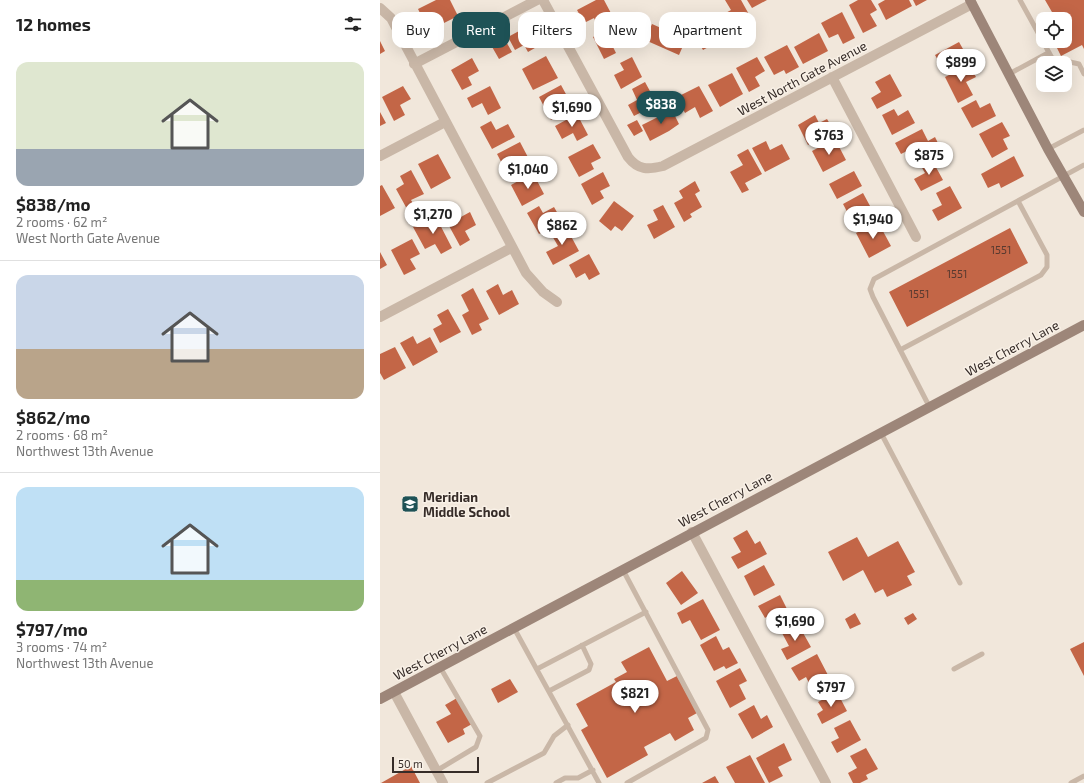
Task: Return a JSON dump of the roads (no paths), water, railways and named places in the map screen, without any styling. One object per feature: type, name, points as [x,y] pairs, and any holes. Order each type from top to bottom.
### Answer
[{"type":"main road","points":[[971,2],[1048,149],[1084,212]]},
{"type":"main road","name":"West Cherry Lane","points":[[380,699],[1084,325]]},
{"type":"street","points":[[414,64],[537,0]]},
{"type":"street","name":"West North Gate Avenue","points":[[543,0],[628,157],[634,164],[641,168],[652,169],[663,166],[971,2]]},
{"type":"street","points":[[380,8],[391,18],[511,248],[526,272],[543,292],[557,302]]},
{"type":"street","points":[[832,77],[916,237]]},
{"type":"street","points":[[380,156],[445,122]]},
{"type":"street","points":[[380,317],[511,248]]},
{"type":"street","points":[[692,532],[824,782]]},
{"type":"street","points":[[394,692],[443,783]]},
{"type":"lane","points":[[1020,0],[1052,58],[1079,64],[1084,74]]},
{"type":"lane","points":[[1009,74],[1048,53]]},
{"type":"lane","points":[[1048,149],[1084,130]]},
{"type":"lane","points":[[929,406],[870,289],[874,279],[1084,165]]},
{"type":"lane","points":[[900,350],[1041,276],[1047,267],[1046,255],[1018,201]]},
{"type":"lane","points":[[881,432],[960,582]]},
{"type":"lane","points":[[623,570],[708,730],[706,738],[627,783]]},
{"type":"lane","points":[[536,669],[646,612]]},
{"type":"lane","points":[[514,628],[599,783]]},
{"type":"lane","points":[[549,691],[589,670],[591,664],[582,646]]},
{"type":"lane","points":[[954,669],[982,654]]},
{"type":"lane","points":[[436,771],[476,747],[480,736],[440,667]]},
{"type":"lane","points":[[487,783],[544,753],[554,736],[568,725]]},
{"type":"lane","points":[[556,783],[565,778],[578,778],[593,770]]},
{"type":"lane","points":[[1071,783],[1084,776]]},
{"type":"place","name":"Meridian Middle School","points":[[410,504]]}]
